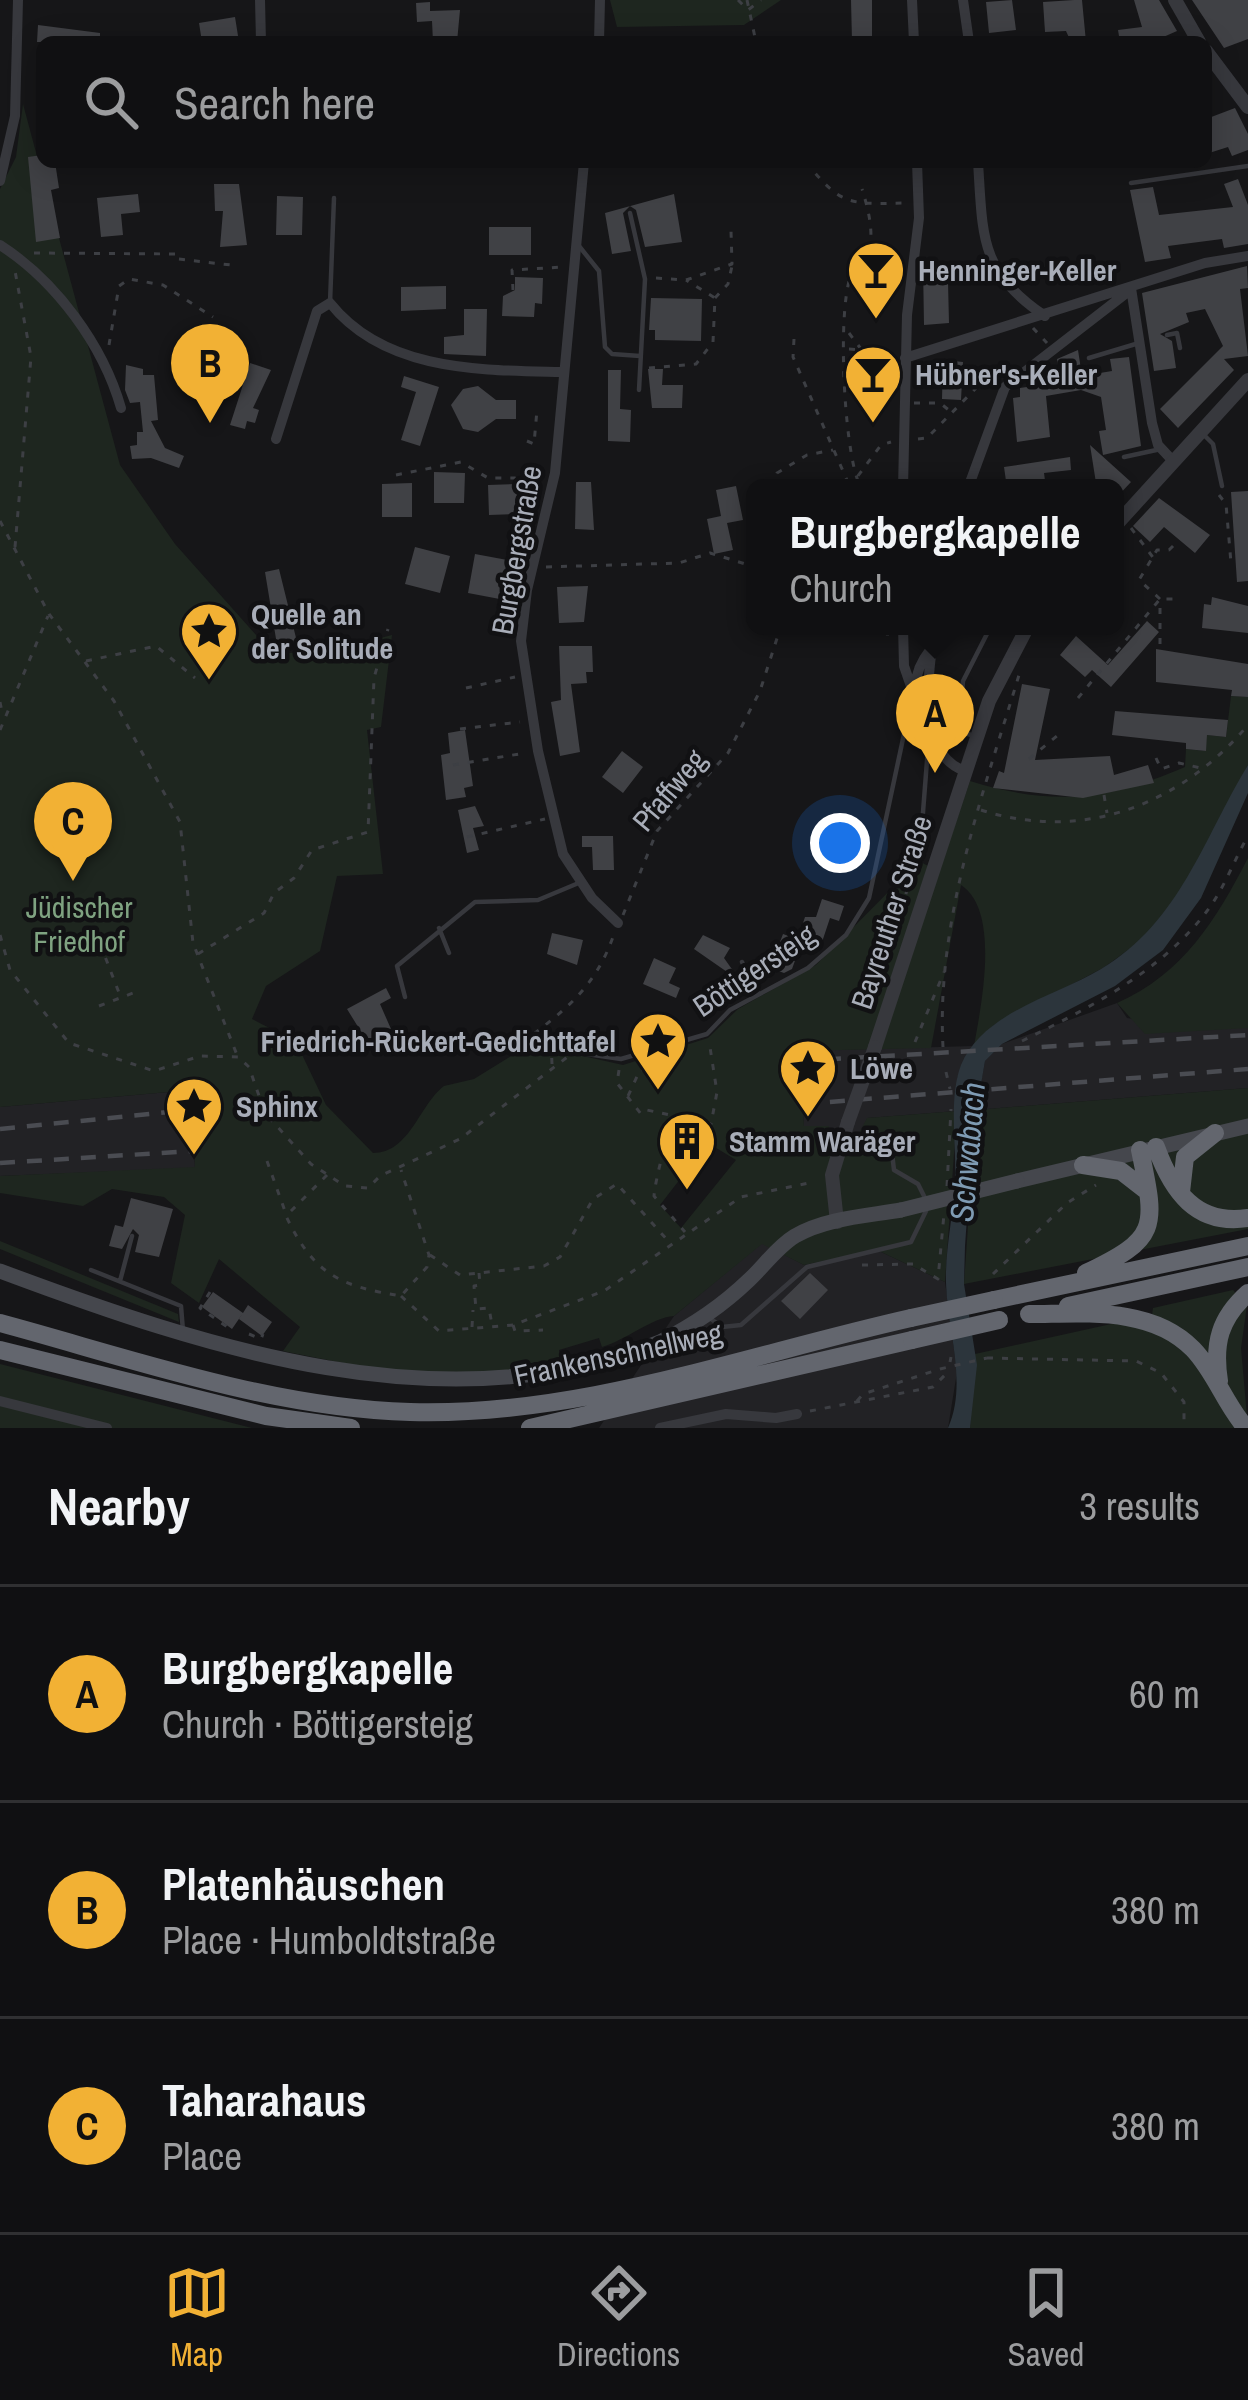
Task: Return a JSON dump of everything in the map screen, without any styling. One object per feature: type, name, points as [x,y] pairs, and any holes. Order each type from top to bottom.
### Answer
[{"type":"highway","points":[[1182,1196],[1179,1179],[1185,1157],[1215,1132]]},
{"type":"highway","points":[[1054,1288],[1118,1258],[1143,1239],[1153,1217],[1148,1149]]},
{"type":"highway","points":[[1148,1149],[1182,1196],[1208,1217],[1248,1218]]},
{"type":"highway","points":[[1091,1166],[1121,1171],[1149,1194]]},
{"type":"highway","name":"Frankenschnellweg","points":[[530,1428],[912,1340],[1054,1288],[1248,1246]]},
{"type":"highway","name":"Frankenschnellweg","points":[[0,1323],[273,1395],[365,1410],[432,1412],[573,1400],[911,1318],[996,1311],[1029,1314],[1248,1267]]},
{"type":"highway","points":[[1219,1385],[1219,1333],[1230,1309],[1248,1293]]},
{"type":"highway","points":[[1029,1314],[1153,1322],[1194,1349],[1246,1428]]},
{"type":"highway","points":[[0,1350],[266,1416],[351,1428]]},
{"type":"main road","points":[[0,1271],[182,1336],[333,1376],[451,1387],[510,1384],[605,1364],[669,1338],[707,1314],[790,1240],[837,1222],[1248,1126]]},
{"type":"street","points":[[0,181],[15,116],[18,0]]},
{"type":"street","points":[[260,0],[261,36]]},
{"type":"street","points":[[599,36],[600,0]]},
{"type":"street","points":[[913,0],[914,36]]},
{"type":"street","points":[[963,0],[968,36]]},
{"type":"street","points":[[1175,0],[1196,36]]},
{"type":"street","points":[[1212,59],[1248,107]]},
{"type":"street","name":"Burgbergstraße","points":[[583,168],[550,492],[521,628],[538,751],[563,854],[618,923]]},
{"type":"street","points":[[903,479],[916,168]]},
{"type":"street","points":[[978,168],[983,235],[994,271],[1045,316]]},
{"type":"street","points":[[0,245],[101,352],[121,408]]},
{"type":"street","points":[[905,355],[1028,322],[1205,263],[1248,256]]},
{"type":"street","points":[[1132,289],[1161,449],[1172,461]]},
{"type":"street","points":[[971,479],[1005,387],[1132,289]]},
{"type":"street","points":[[276,440],[316,310],[330,303],[361,332],[441,366],[561,372]]},
{"type":"street","points":[[1124,515],[1248,380]]},
{"type":"street","points":[[900,635],[904,666],[930,730],[947,762],[965,771]]},
{"type":"street","points":[[930,730],[934,635]]},
{"type":"street","name":"Bayreuther Straße","points":[[837,1222],[832,1174],[841,1143],[977,737],[1025,635]]},
{"type":"street","name":"Böttigersteig","points":[[913,692],[920,664],[932,647]]},
{"type":"street","points":[[0,1401],[107,1428]]},
{"type":"street","points":[[660,1428],[726,1414],[776,1418],[797,1414]]},
{"type":"lane","points":[[1131,183],[1248,166]]},
{"type":"lane","points":[[330,303],[334,198]]},
{"type":"lane","points":[[630,213],[645,279],[639,390]]},
{"type":"lane","points":[[574,243],[593,257],[599,271],[605,347],[612,354],[640,356]]},
{"type":"lane","points":[[1167,335],[1177,334],[1180,348]]},
{"type":"lane","points":[[1089,358],[1139,343]]},
{"type":"lane","points":[[1200,431],[1213,444],[1222,486]]},
{"type":"lane","points":[[1124,457],[1161,449]]},
{"type":"lane","points":[[977,737],[959,730],[963,681],[986,635]]},
{"type":"lane","name":"Böttigersteig","points":[[580,1053],[621,1059],[707,1034],[730,1010],[808,968],[861,918],[878,861],[913,692]]},
{"type":"lane","points":[[922,825],[930,730]]},
{"type":"lane","points":[[405,997],[397,966],[475,902],[538,900],[581,882]]},
{"type":"lane","points":[[439,928],[449,953]]},
{"type":"lane","points":[[742,962],[758,993]]},
{"type":"lane","points":[[707,1314],[722,1328],[740,1325],[807,1267],[910,1242],[923,1222],[926,1195],[894,1170],[890,1136]]},
{"type":"lane","points":[[120,1281],[132,1236]]},
{"type":"lane","points":[[91,1270],[181,1306],[185,1314],[182,1336]]},
{"type":"path","points":[[738,0],[748,10]]},
{"type":"path","points":[[747,0],[754,36]]},
{"type":"path","points":[[748,10],[761,0]]},
{"type":"path","points":[[811,168],[833,195],[850,204],[918,203]]},
{"type":"path","points":[[857,479],[848,454],[845,374],[852,271],[868,257],[867,204],[862,189]]},
{"type":"path","points":[[640,368],[673,369],[700,362],[715,333],[715,298],[728,284],[731,231]]},
{"type":"path","points":[[14,550],[31,357],[13,254],[178,254],[178,259],[231,265]]},
{"type":"path","points":[[645,279],[686,280],[732,264]]},
{"type":"path","points":[[513,290],[512,270],[572,267]]},
{"type":"path","points":[[101,352],[108,347],[119,286],[129,279],[163,285],[213,317]]},
{"type":"path","points":[[686,280],[715,298]]},
{"type":"path","points":[[1028,322],[1052,348]]},
{"type":"path","points":[[848,329],[862,350]]},
{"type":"path","points":[[794,339],[794,357],[845,479]]},
{"type":"path","points":[[849,349],[905,355]]},
{"type":"path","points":[[845,374],[905,373]]},
{"type":"path","points":[[904,441],[927,437],[982,382],[994,382]]},
{"type":"path","points":[[904,404],[940,403],[951,412]]},
{"type":"path","points":[[527,441],[534,444],[537,410]]},
{"type":"path","points":[[860,479],[888,442]]},
{"type":"path","points":[[775,479],[777,473],[807,455],[834,450]]},
{"type":"path","points":[[396,475],[461,462],[488,478],[515,478],[550,492]]},
{"type":"path","points":[[1218,494],[1226,504],[1232,563]]},
{"type":"path","points":[[0,521],[49,614],[114,701],[179,822],[196,955],[238,1057],[249,1067],[265,1113],[327,1175],[345,1186],[365,1189],[460,1139],[552,1066],[580,1053]]},
{"type":"path","points":[[1124,526],[1142,538],[1153,558]]},
{"type":"path","points":[[1177,599],[1160,599],[1139,580],[1153,558],[1179,540]]},
{"type":"path","points":[[532,568],[583,562],[679,563],[710,553],[746,564]]},
{"type":"path","points":[[1160,599],[1160,644]]},
{"type":"path","points":[[1078,698],[1160,599]]},
{"type":"path","points":[[0,730],[49,614]]},
{"type":"path","points":[[196,955],[264,913],[274,892],[294,878],[312,850],[368,832],[374,679],[388,629]]},
{"type":"path","name":"Pfaffweg","points":[[552,1066],[550,1042],[522,1049],[520,1044],[600,975],[657,831],[734,742],[760,691],[778,635]]},
{"type":"path","points":[[84,662],[157,646],[195,678]]},
{"type":"path","points":[[915,1042],[945,968],[1019,653]]},
{"type":"path","points":[[466,688],[525,673]]},
{"type":"path","points":[[0,702],[3,714]]},
{"type":"path","points":[[460,729],[533,721]]},
{"type":"path","points":[[980,810],[1037,820],[1107,814],[1179,791],[1207,770],[1248,725]]},
{"type":"path","points":[[1028,759],[1058,735]]},
{"type":"path","points":[[453,765],[538,751]]},
{"type":"path","points":[[1156,758],[1161,769],[1179,763],[1207,770]]},
{"type":"path","points":[[1104,795],[1107,814]]},
{"type":"path","points":[[467,837],[552,817]]},
{"type":"path","points":[[899,917],[922,825]]},
{"type":"path","points":[[1022,1040],[1118,990],[1165,954],[1208,910],[1248,836]]},
{"type":"path","points":[[84,902],[122,998]]},
{"type":"path","points":[[0,935],[10,970],[69,1043],[154,1071],[200,1056],[238,1057]]},
{"type":"path","points":[[943,1047],[945,968]]},
{"type":"path","points":[[99,1006],[133,993]]},
{"type":"path","points":[[621,1059],[617,1083],[641,1114],[647,1110],[705,1126],[714,1119],[716,1076],[707,1034]]},
{"type":"path","points":[[628,1097],[640,1070],[648,1067],[658,1068],[649,1078],[656,1088]]},
{"type":"path","points":[[946,1072],[950,1089]]},
{"type":"path","points":[[947,1187],[951,1109]]},
{"type":"path","points":[[677,1120],[665,1137],[664,1165],[654,1196],[686,1233]]},
{"type":"path","points":[[267,1161],[298,1242],[344,1287],[401,1295],[439,1331],[513,1325],[604,1291],[747,1194],[809,1183]]},
{"type":"path","points":[[993,1274],[1067,1203],[1099,1184],[1091,1166]]},
{"type":"path","points":[[401,1168],[410,1209],[429,1255],[427,1267],[401,1295]]},
{"type":"path","points":[[286,1216],[327,1175]]},
{"type":"path","points":[[429,1255],[466,1274],[519,1271],[560,1257],[576,1222],[611,1185],[624,1188],[673,1242]]},
{"type":"path","points":[[852,1256],[871,1268],[914,1264],[938,1279],[945,1210]]},
{"type":"path","points":[[466,1274],[469,1286],[474,1286],[480,1285],[479,1273]]},
{"type":"path","points":[[474,1286],[476,1310]]},
{"type":"path","points":[[210,1292],[200,1308],[236,1333]]},
{"type":"path","points":[[472,1328],[470,1310],[489,1308],[492,1327]]},
{"type":"path","points":[[513,1325],[515,1331],[543,1330]]},
{"type":"path","points":[[249,1334],[261,1340],[262,1334]]},
{"type":"path","points":[[856,1403],[863,1394],[987,1358],[1121,1359],[1151,1365],[1184,1402],[1184,1428]]},
{"type":"path","points":[[797,1414],[933,1387],[950,1370]]},
{"type":"shaded area","points":[[1117,1003],[1127,1018],[1197,1028],[1248,1028],[1248,1088],[976,1110],[985,1061],[1002,1044]]},
{"type":"shaded area","points":[[974,1046],[957,1078],[957,1111],[868,1118],[854,1143],[826,1144],[804,1127],[798,1051]]},
{"type":"shaded area","points":[[191,1090],[195,1168],[0,1176],[0,1107]]},
{"type":"shaded area","points":[[762,1243],[804,1265],[877,1250],[945,1282],[957,1372],[948,1428],[599,1428],[674,1316]]},
{"type":"green space","points":[[610,0],[781,0],[744,25],[617,27]]},
{"type":"green space","name":"Jüdischer Friedhof","points":[[23,104],[36,168],[40,168],[120,465],[175,544],[273,654],[334,650],[392,635],[381,727],[367,730],[383,874],[337,876],[320,951],[266,986],[252,1019],[296,1042],[326,1105],[373,1153],[386,1151],[405,1137],[444,1086],[474,1079],[513,1055],[583,1056],[623,1065],[708,1038],[738,1009],[816,965],[919,861],[939,872],[970,781],[1055,797],[1131,787],[1185,767],[1186,749],[1205,751],[1207,735],[1226,737],[1231,696],[1248,697],[1248,765],[1179,897],[1142,940],[1103,968],[994,1025],[974,1046],[984,984],[985,937],[981,915],[961,885],[931,1048],[798,1051],[804,1126],[829,1126],[826,1143],[854,1143],[867,1118],[957,1111],[945,1282],[877,1250],[804,1265],[762,1244],[674,1316],[611,1344],[602,1347],[599,1338],[559,1350],[560,1360],[527,1369],[422,1374],[283,1351],[300,1327],[219,1259],[199,1303],[171,1283],[185,1215],[164,1197],[112,1189],[83,1206],[0,1193],[0,1176],[195,1167],[191,1090],[0,1107],[0,189],[16,157]],"holes":[[[708,1143],[736,1160],[681,1228],[660,1205]]]},
{"type":"green space","points":[[1248,858],[1248,1028],[1145,1034],[1117,1003],[1179,961],[1223,903]]},
{"type":"green space","points":[[1248,1088],[1248,1229],[964,1284],[976,1110]]},
{"type":"green space","points":[[0,1241],[178,1314],[179,1322],[0,1249]]},
{"type":"green space","points":[[1233,1290],[1243,1301],[1248,1298],[1241,1348],[1248,1428],[970,1428],[975,1354],[1152,1315],[1153,1308]]},
{"type":"green space","points":[[0,1364],[252,1428],[0,1428]]},
{"type":"water","name":"Schwabach","points":[[1248,765],[1248,793],[1201,898],[1163,950],[1115,986],[1002,1044],[985,1061],[973,1131],[964,1284],[977,1365],[970,1428],[948,1428],[956,1375],[946,1271],[955,1183],[955,1093],[961,1065],[971,1047],[1003,1018],[1101,969],[1151,928],[1187,877]]},
{"type":"building","points":[[851,0],[872,0],[872,36],[852,36]]},
{"type":"building","points":[[1012,0],[1016,30],[989,33],[986,2]]},
{"type":"building","points":[[1082,0],[1085,36],[1045,32],[1043,2]]},
{"type":"building","points":[[1134,0],[1159,0],[1177,31],[1166,36],[1119,36],[1118,30],[1142,27]]},
{"type":"building","points":[[1192,0],[1248,0],[1248,39],[1224,48]]},
{"type":"building","points":[[430,2],[430,11],[460,10],[458,36],[433,36],[432,21],[417,22],[416,3]]},
{"type":"building","points":[[235,17],[238,36],[201,36],[199,23]]},
{"type":"building","points":[[38,25],[100,33],[100,36],[37,36]]},
{"type":"building","points":[[1235,108],[1248,134],[1248,150],[1232,156],[1228,147],[1212,152],[1212,117]]},
{"type":"building","points":[[36,156],[36,168],[56,168],[59,188],[51,190],[60,238],[36,242],[28,157]]},
{"type":"building","points":[[1238,179],[1248,205],[1248,244],[1224,248],[1222,239],[1168,246],[1171,258],[1145,262],[1130,190],[1153,187],[1159,215],[1233,207],[1224,184]]},
{"type":"building","points":[[214,184],[239,184],[247,245],[220,247],[223,211],[215,211]]},
{"type":"building","points":[[138,194],[140,212],[121,214],[123,235],[101,237],[97,198]]},
{"type":"building","points":[[674,194],[682,242],[645,247],[636,210],[630,206]]},
{"type":"building","points":[[277,196],[303,197],[302,235],[276,235]]},
{"type":"building","points":[[630,206],[623,213],[631,251],[612,254],[605,213]]},
{"type":"building","points":[[489,227],[531,227],[531,255],[489,255]]},
{"type":"building","points":[[947,263],[947,268],[974,265],[976,279],[948,282],[949,323],[924,325],[923,265]]},
{"type":"building","points":[[1247,266],[1248,288],[1240,289],[1248,356],[1224,359],[1234,370],[1178,428],[1160,409],[1223,346],[1205,309],[1186,313],[1189,322],[1160,334],[1172,341],[1176,368],[1154,371],[1142,293]]},
{"type":"building","points":[[515,277],[543,278],[542,304],[535,303],[534,317],[502,316],[503,296],[515,290]]},
{"type":"building","points":[[446,286],[446,309],[401,311],[401,287]]},
{"type":"building","points":[[651,298],[702,299],[701,341],[655,340],[655,330],[649,330]]},
{"type":"building","points":[[464,309],[487,309],[486,356],[444,354],[444,337],[464,335]]},
{"type":"building","points":[[1078,350],[1082,376],[1112,371],[1110,359],[1129,357],[1141,446],[1103,455],[1099,431],[1106,430],[1101,397],[1081,390],[1046,396],[1050,437],[1017,442],[1013,398],[1020,397],[1020,388],[1061,382],[1057,359]]},
{"type":"building","points":[[943,360],[963,362],[961,400],[942,399]]},
{"type":"building","points":[[250,363],[271,370],[253,408],[259,410],[255,423],[247,421],[245,429],[230,425]]},
{"type":"building","points":[[126,365],[143,369],[143,375],[154,375],[158,420],[151,421],[165,448],[184,456],[179,468],[151,458],[132,459],[130,446],[137,445],[137,432],[143,432],[140,402],[130,403],[125,390]]},
{"type":"building","points":[[648,369],[663,369],[662,385],[683,385],[682,408],[652,408]]},
{"type":"building","points":[[608,370],[621,370],[620,409],[631,410],[630,442],[608,441]]},
{"type":"building","points":[[404,376],[439,387],[420,446],[401,440],[416,392],[401,387]]},
{"type":"building","points":[[478,386],[496,400],[516,400],[516,419],[496,419],[478,432],[463,429],[451,405],[463,389]]},
{"type":"building","points":[[1090,445],[1131,482],[1124,489],[1124,479],[1095,479]]},
{"type":"building","points":[[1070,457],[1071,470],[1044,473],[1045,479],[1006,479],[1004,467]]},
{"type":"building","points":[[434,472],[465,473],[464,503],[434,503]]},
{"type":"building","points":[[576,482],[591,482],[594,530],[575,529]]},
{"type":"building","points":[[412,483],[412,517],[382,517],[382,484]]},
{"type":"building","points":[[519,484],[520,514],[489,515],[488,485]]},
{"type":"building","points":[[736,486],[743,520],[727,523],[733,550],[714,554],[707,519],[721,516],[716,490]]},
{"type":"building","points":[[1248,491],[1248,581],[1237,582],[1231,492]]},
{"type":"building","points":[[1159,498],[1210,535],[1195,553],[1164,527],[1150,542],[1133,526]]},
{"type":"building","points":[[415,547],[450,556],[440,593],[405,584]]},
{"type":"building","points":[[475,554],[513,561],[505,600],[468,593]]},
{"type":"building","points":[[279,569],[298,646],[278,651],[265,572]]},
{"type":"building","points":[[588,586],[584,622],[559,623],[557,587]]},
{"type":"building","points":[[1212,597],[1248,606],[1248,633],[1202,628],[1204,604],[1211,605]]},
{"type":"building","points":[[1147,621],[1159,632],[1111,687],[1092,670],[1085,677],[1060,655],[1076,636],[1108,665]]},
{"type":"building","points":[[559,646],[592,646],[593,672],[586,672],[587,683],[571,684],[580,752],[560,756],[551,702],[561,700]]},
{"type":"building","points":[[1156,649],[1248,664],[1248,697],[1231,696],[1232,690],[1156,682]]},
{"type":"building","points":[[1022,684],[1050,689],[1035,760],[1110,756],[1114,775],[1148,765],[1154,783],[1083,798],[993,788],[999,771],[1004,773]]},
{"type":"building","points":[[1115,711],[1228,720],[1226,737],[1207,735],[1206,751],[1186,749],[1186,743],[1112,735]]},
{"type":"building","points":[[465,730],[473,786],[464,788],[466,797],[446,800],[441,755],[450,753],[448,733]]},
{"type":"building","points":[[622,751],[643,767],[623,793],[602,777]]},
{"type":"building","points":[[475,806],[484,826],[473,828],[479,850],[467,853],[458,810]]},
{"type":"building","points":[[582,836],[613,836],[614,870],[593,870],[592,847],[582,847]]},
{"type":"building","points":[[822,899],[844,906],[839,921],[830,918],[821,945],[798,938],[805,917],[816,917]]},
{"type":"building","points":[[552,933],[583,940],[577,965],[547,954]]},
{"type":"building","points":[[783,934],[802,941],[792,969],[784,973],[770,968]]},
{"type":"building","points":[[703,935],[730,948],[724,958],[746,989],[735,1000],[729,994],[720,1003],[711,992],[730,974],[694,949]]},
{"type":"building","points":[[654,958],[676,968],[669,983],[680,988],[676,998],[643,984]]},
{"type":"building","points":[[386,988],[391,998],[380,1004],[391,1029],[368,1043],[347,1009]]},
{"type":"building","points":[[131,1198],[173,1209],[159,1257],[135,1252],[139,1235],[133,1229],[122,1249],[109,1246],[115,1225],[123,1227]]},
{"type":"building","points":[[810,1273],[828,1290],[800,1319],[781,1301]]},
{"type":"building","points":[[213,1292],[243,1313],[232,1329],[202,1307]]},
{"type":"building","points":[[248,1305],[272,1322],[262,1336],[239,1319]]},
{"type":"railway","points":[[799,1061],[1248,1035]]},
{"type":"railway","points":[[803,1104],[1248,1069]]},
{"type":"railway","points":[[0,1129],[189,1110]]},
{"type":"railway","points":[[0,1163],[193,1151]]},
{"type":"place","name":"Henninger-Keller","points":[[876,321]]},
{"type":"place","name":"Platenhäuschen","points":[[210,423]]},
{"type":"place","name":"Hübner's-Keller","points":[[873,425]]},
{"type":"place","name":"Quelle an der Solitude","points":[[209,682]]},
{"type":"place","name":"Burgbergkapelle","points":[[935,773]]},
{"type":"place","name":"Taharahaus","points":[[73,881]]},
{"type":"place","name":"Friedrich-Rückert-Gedichttafel","points":[[658,1092]]},
{"type":"place","name":"Löwe","points":[[808,1119]]},
{"type":"place","name":"Sphinx","points":[[194,1157]]},
{"type":"place","name":"Stamm Waräger","points":[[687,1192]]}]
